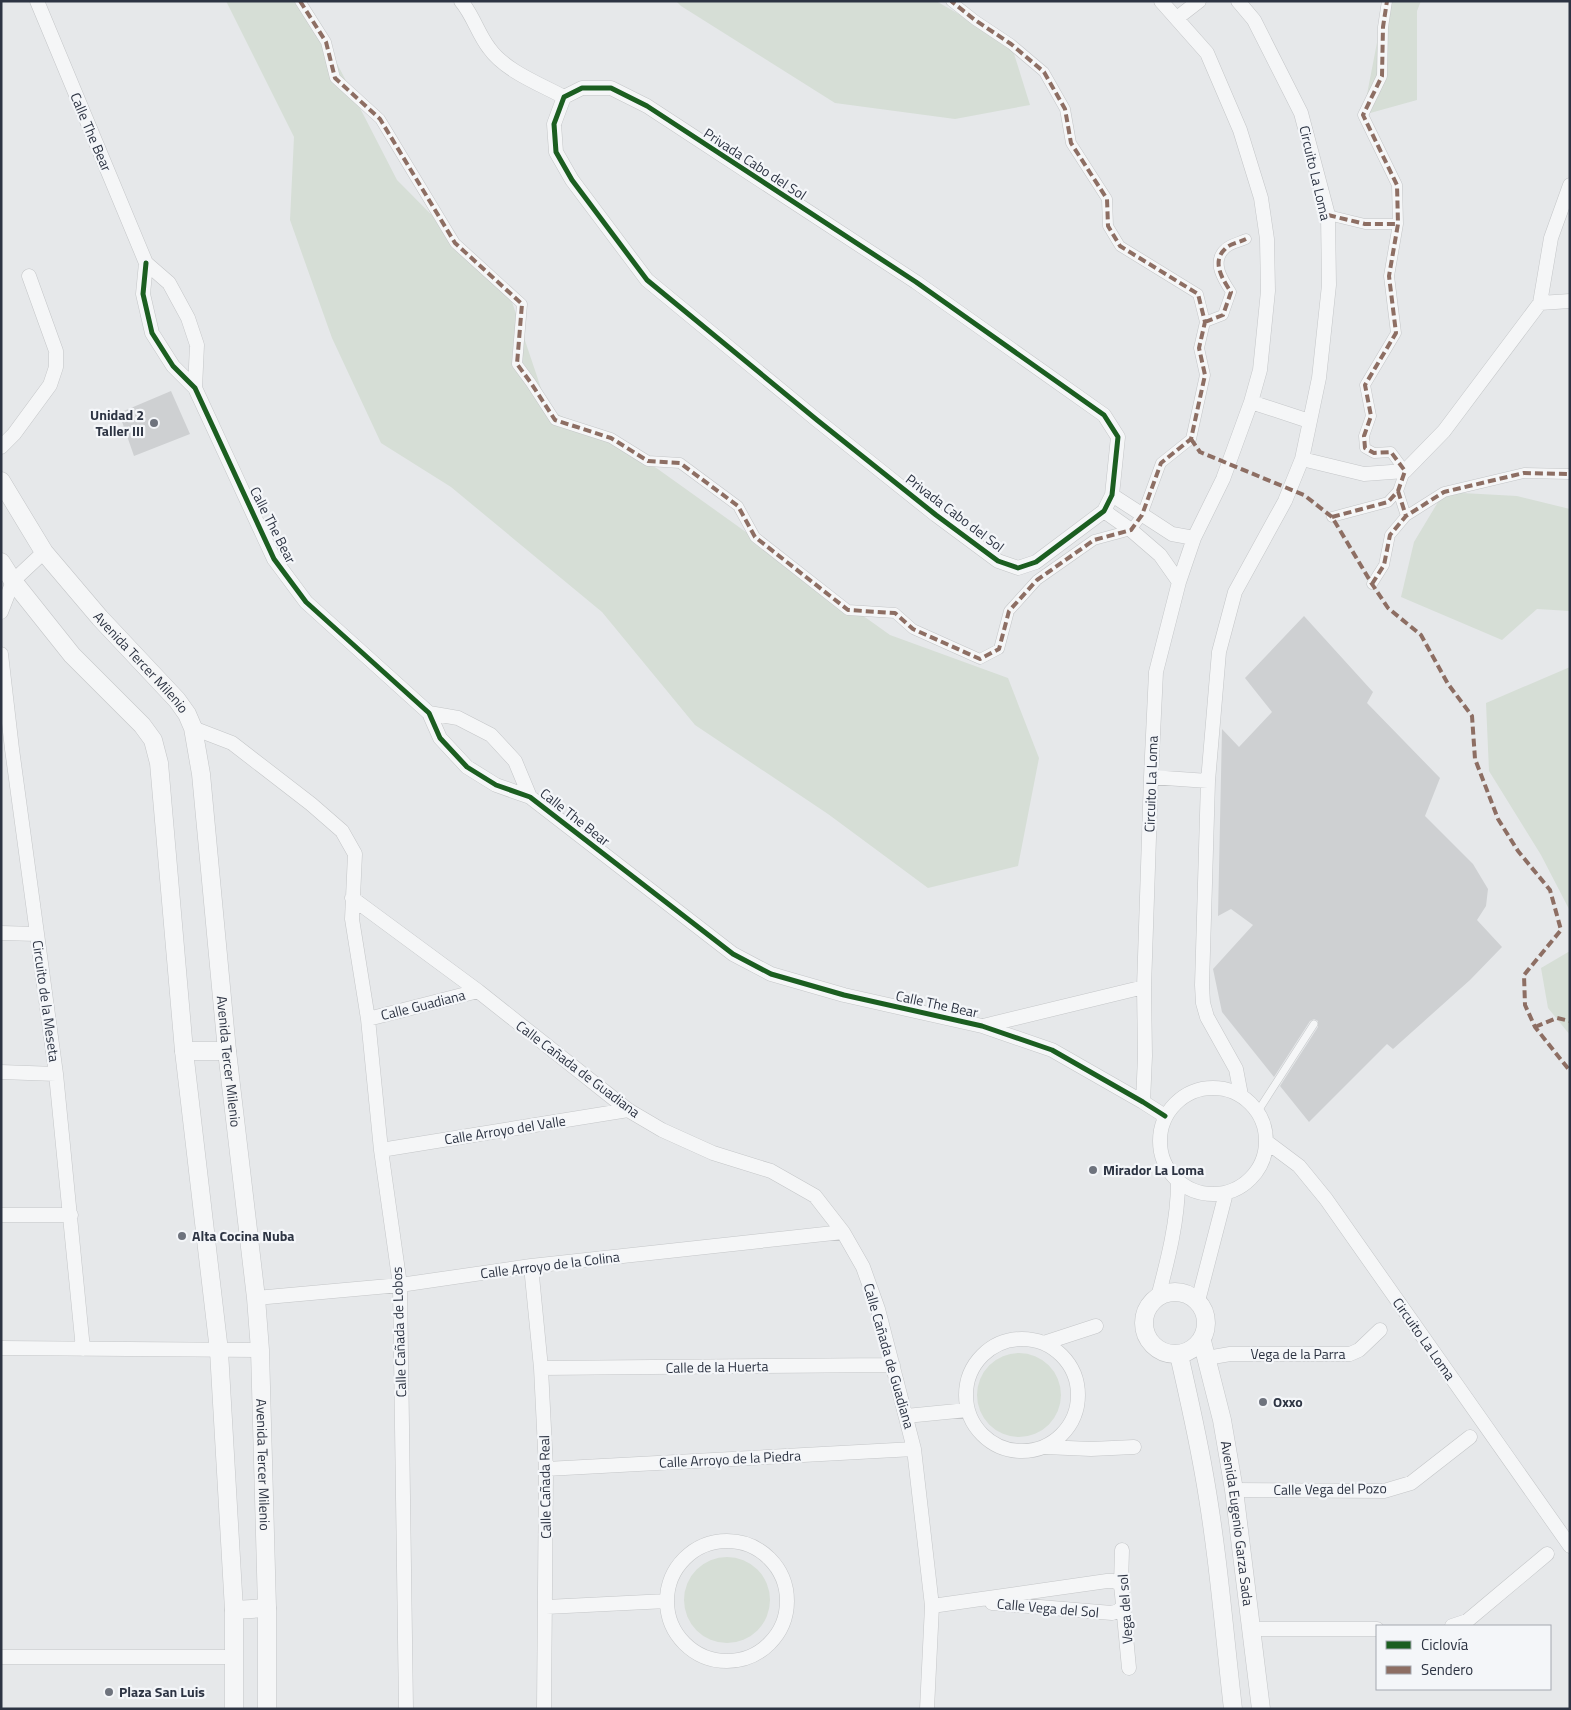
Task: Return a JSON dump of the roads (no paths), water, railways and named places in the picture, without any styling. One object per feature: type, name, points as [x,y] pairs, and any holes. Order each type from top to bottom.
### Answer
[{"type":"street","name":"Calle The Bear","points":[[37,1],[146,263],[169,283],[188,318],[197,345],[195,388]]},
{"type":"street","points":[[300,1],[326,42],[335,78],[380,119],[455,243],[522,304],[517,364],[555,420],[611,438],[648,462],[680,463],[738,506],[755,538],[848,610],[895,613],[912,629],[980,659],[999,649],[1009,612],[1037,580],[1094,540],[1131,530],[1142,515],[1161,463],[1191,439],[1205,375],[1199,348],[1205,322],[1198,294],[1120,246],[1108,226],[1107,199],[1071,143],[1065,109],[1044,72],[1011,44],[951,1]]},
{"type":"street","points":[[462,1],[490,49],[511,68],[564,97]]},
{"type":"street","points":[[1161,1],[1207,53],[1240,130],[1261,198],[1267,239],[1268,291],[1260,370],[1251,402],[1309,421]]},
{"type":"street","points":[[1177,18],[1199,1]]},
{"type":"street","name":"Circuito La Loma","points":[[1208,781],[1219,652],[1235,592],[1285,501],[1302,459],[1320,378],[1329,285],[1328,215],[1301,113],[1254,20],[1238,1]]},
{"type":"street","points":[[1387,1],[1383,27],[1382,76],[1362,115],[1397,185],[1398,224],[1389,276],[1396,333],[1365,385],[1371,416],[1364,436],[1365,448],[1374,453],[1391,452],[1405,471]]},
{"type":"street","name":"Privada Cabo del Sol","points":[[582,88],[611,88],[647,106],[916,282],[1104,415],[1118,437],[1112,495],[1104,511],[1036,562],[1018,568],[998,562],[817,420],[647,280],[572,180],[556,152],[554,124],[564,97],[582,88]]},
{"type":"street","points":[[1332,517],[1388,502],[1398,491],[1405,471],[1444,431],[1540,303],[1551,238],[1570,185]]},
{"type":"street","points":[[1328,215],[1365,224],[1398,224]]},
{"type":"street","points":[[1205,322],[1223,314],[1231,292],[1220,274],[1218,261],[1225,249],[1246,239]]},
{"type":"street","name":"Calle The Bear","points":[[146,263],[143,294],[152,333],[173,366],[195,388],[274,559],[306,602],[428,713],[440,738],[467,767],[496,785],[530,797],[733,954],[771,974],[844,995],[982,1026],[1052,1050],[1165,1116]]},
{"type":"street","points":[[1,447],[14,434],[50,385],[56,367],[56,351],[29,276]]},
{"type":"street","points":[[1540,303],[1570,301]]},
{"type":"street","name":"Circuito La Loma","points":[[1143,1102],[1145,1056],[1144,987],[1156,672],[1178,582],[1194,538],[1223,479],[1251,402]]},
{"type":"street","points":[[1302,459],[1364,474],[1405,471]]},
{"type":"street","points":[[1372,584],[1384,565],[1390,535],[1406,516],[1444,492],[1524,474],[1570,474]]},
{"type":"street","name":"Avenida Tercer Milenio","points":[[1,481],[44,552],[100,618],[177,700],[187,714],[193,728],[201,774],[227,1051],[256,1298],[260,1350],[267,1608],[267,1709]]},
{"type":"street","points":[[1398,491],[1406,516]]},
{"type":"street","points":[[1112,495],[1172,534],[1194,538]]},
{"type":"street","points":[[1104,511],[1131,530],[1160,555],[1178,582]]},
{"type":"street","points":[[1,612],[13,581],[44,552]]},
{"type":"street","points":[[1,562],[13,581],[72,654],[142,724],[153,740],[159,763],[184,1052],[219,1351],[234,1610],[234,1709]]},
{"type":"street","name":"Circuito de la Meseta","points":[[1,654],[12,750],[56,1074],[82,1349]]},
{"type":"street","name":"Calle The Bear","points":[[428,713],[458,718],[491,735],[515,761],[530,797]]},
{"type":"street","points":[[193,728],[232,743],[311,804],[342,831],[355,854],[352,898]]},
{"type":"street","points":[[1151,777],[1208,781],[1202,985],[1207,1017],[1236,1069],[1241,1095]]},
{"type":"street","name":"Calle Cañada de Guadiana","points":[[352,898],[478,991],[628,1110],[662,1130],[713,1153],[771,1171],[815,1196],[843,1232],[863,1267],[878,1309],[914,1449],[932,1606],[927,1709]]},
{"type":"street","name":"Calle Cañada de Lobos","points":[[352,898],[352,919],[368,1019],[381,1150],[400,1285],[406,1709]]},
{"type":"street","points":[[1,934],[37,934]]},
{"type":"street","name":"Calle The Bear","points":[[982,1026],[1144,987]]},
{"type":"street","name":"Calle Guadiana","points":[[368,1019],[478,991]]},
{"type":"street","points":[[184,1052],[227,1051]]},
{"type":"street","points":[[1,1072],[56,1074]]},
{"type":"street","points":[[1220,1087],[1241,1095],[1258,1111],[1264,1124],[1267,1142],[1264,1159],[1255,1174],[1242,1186],[1226,1193],[1201,1193],[1178,1182],[1167,1168],[1160,1151],[1160,1133],[1165,1116],[1179,1099],[1198,1089],[1220,1087]]},
{"type":"street","name":"Calle Arroyo del Valle","points":[[381,1150],[628,1110]]},
{"type":"street","name":"Circuito La Loma","points":[[1267,1142],[1299,1166],[1326,1199],[1570,1546]]},
{"type":"street","points":[[1158,1297],[1178,1212],[1178,1182]]},
{"type":"street","points":[[1198,1301],[1226,1193]]},
{"type":"street","points":[[1,1215],[70,1215]]},
{"type":"street","name":"Calle Arroyo de la Colina","points":[[256,1298],[400,1285],[531,1266],[843,1232]]},
{"type":"street","name":"Calle Cañada Real","points":[[531,1266],[541,1368],[546,1469],[544,1709]]},
{"type":"street","points":[[1178,1292],[1189,1295],[1198,1301],[1205,1314],[1206,1328],[1202,1341],[1192,1350],[1179,1355],[1165,1353],[1153,1346],[1146,1334],[1144,1320],[1148,1307],[1158,1297],[1178,1292]]},
{"type":"street","points":[[1044,1343],[1096,1326]]},
{"type":"street","name":"Vega de la Parra","points":[[1207,1358],[1230,1354],[1350,1354],[1359,1350],[1380,1330]]},
{"type":"street","points":[[1027,1338],[1044,1343],[1060,1353],[1071,1367],[1077,1384],[1078,1402],[1073,1420],[1061,1436],[1045,1446],[1026,1451],[1007,1450],[990,1441],[976,1427],[967,1410],[965,1392],[969,1374],[978,1358],[992,1346],[1008,1340],[1027,1338]]},
{"type":"street","name":"Avenida Eugenio Garza Sada","points":[[1202,1341],[1222,1420],[1234,1490],[1261,1709]]},
{"type":"street","points":[[1,1348],[260,1350]]},
{"type":"street","name":"Avenida Eugenio Garza Sada","points":[[1179,1355],[1194,1420],[1213,1531],[1233,1709]]},
{"type":"street","name":"Calle de la Huerta","points":[[541,1368],[893,1365]]},
{"type":"street","points":[[906,1416],[967,1410]]},
{"type":"street","name":"Calle Vega del Pozo","points":[[1234,1490],[1384,1491],[1411,1483],[1470,1437]]},
{"type":"street","points":[[1045,1446],[1091,1449],[1134,1447]]},
{"type":"street","name":"Calle Arroyo de la Piedra","points":[[546,1469],[914,1449]]},
{"type":"street","points":[[1213,1531],[1238,1528]]},
{"type":"street","points":[[717,1542],[735,1542],[757,1549],[769,1558],[778,1569],[785,1585],[787,1602],[784,1620],[776,1637],[754,1655],[743,1660],[730,1661],[716,1660],[701,1655],[688,1646],[677,1634],[670,1618],[667,1601],[671,1581],[688,1555],[698,1548],[717,1542]]},
{"type":"street","name":"Vega del sol","points":[[1122,1550],[1122,1584],[1129,1668]]},
{"type":"street","points":[[1455,1625],[1467,1621],[1547,1554]]},
{"type":"street","name":"Calle Vega del Sol","points":[[932,1606],[1106,1580],[1122,1584]]},
{"type":"street","points":[[546,1607],[667,1601]]},
{"type":"street","name":"Calle Vega del Sol","points":[[969,1601],[1112,1613],[1118,1611],[1124,1605]]},
{"type":"street","points":[[234,1610],[267,1608]]},
{"type":"street","points":[[1252,1629],[1376,1628]]},
{"type":"street","points":[[1,1657],[235,1658]]},
{"type":"lane","points":[[1258,1111],[1314,1024]]},
{"type":"place","name":"Unidad 2 Taller III","points":[[154,423]]},
{"type":"place","name":"Mirador La Loma","points":[[1093,1170]]},
{"type":"place","name":"Alta Cocina Nuba","points":[[182,1236]]},
{"type":"place","name":"Oxxo","points":[[1263,1402]]},
{"type":"place","name":"Plaza San Luis","points":[[109,1692]]}]
